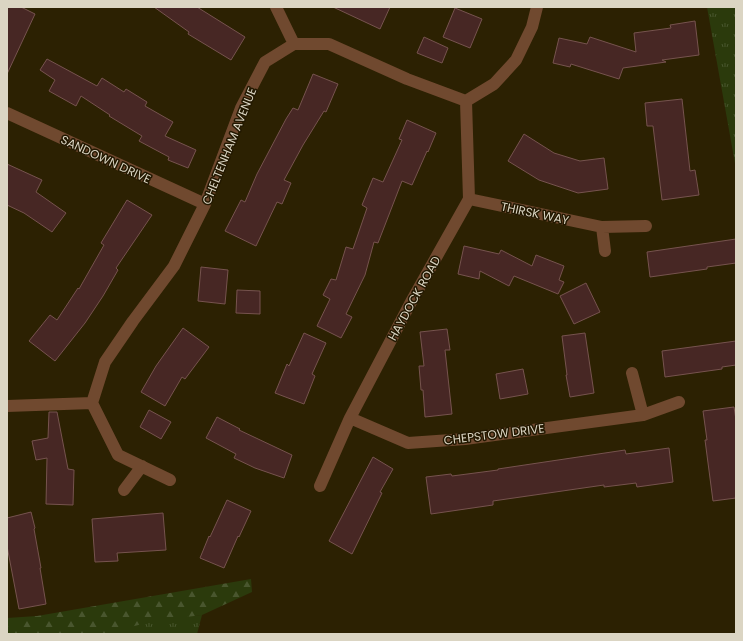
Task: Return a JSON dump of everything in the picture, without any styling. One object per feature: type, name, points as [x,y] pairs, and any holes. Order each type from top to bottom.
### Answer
[{"type":"street","points":[[276,7],[294,44],[329,44],[407,79],[466,101]]},
{"type":"street","points":[[466,101],[494,84],[516,60],[532,27],[537,7]]},
{"type":"street","name":"CHELTENHAM AVENUE","points":[[92,403],[105,362],[174,266],[205,204],[241,108],[265,62],[294,44]]},
{"type":"street","points":[[466,101],[469,199]]},
{"type":"street","name":"SANDOWN DRIVE","points":[[7,113],[205,204]]},
{"type":"street","name":"THIRSK WAY","points":[[469,199],[602,227],[646,226]]},
{"type":"street","name":"HAYDOCK ROAD","points":[[320,486],[350,418],[411,302],[469,199]]},
{"type":"street","points":[[602,227],[605,251]]},
{"type":"street","points":[[632,373],[643,415]]},
{"type":"street","name":"CHEPSTOW DRIVE","points":[[350,418],[408,443],[465,439],[643,415],[679,402]]},
{"type":"street","points":[[7,406],[92,403],[118,455],[170,480]]},
{"type":"street","points":[[124,490],[142,466]]},
{"type":"green space","points":[[707,7],[736,7],[736,169]]},
{"type":"green space","points":[[251,579],[252,592],[202,615],[154,621],[103,634],[7,634],[7,618],[37,616]]},
{"type":"green space","points":[[202,615],[197,634],[101,634],[153,619]]},
{"type":"building","points":[[7,7],[21,7],[35,14],[7,74]]},
{"type":"building","points":[[154,7],[197,7],[245,37],[231,60],[188,34],[189,32]]},
{"type":"building","points":[[333,7],[390,7],[380,29]]},
{"type":"building","points":[[455,8],[482,19],[470,48],[443,37]]},
{"type":"building","points":[[695,21],[699,55],[662,60],[666,62],[623,68],[619,79],[571,64],[570,67],[553,63],[559,38],[587,44],[590,37],[636,52],[634,33],[671,28],[670,25]]},
{"type":"building","points":[[424,37],[448,48],[442,63],[417,53]]},
{"type":"building","points":[[47,59],[97,86],[102,78],[124,92],[126,89],[147,102],[145,106],[173,122],[165,136],[196,150],[188,168],[168,160],[169,157],[139,141],[142,136],[109,116],[110,115],[81,96],[76,106],[49,91],[55,80],[40,70]]},
{"type":"building","points":[[313,74],[338,84],[326,112],[324,111],[303,145],[284,180],[291,183],[282,204],[277,202],[256,246],[225,231],[241,200],[245,202],[257,174],[286,119],[293,108],[298,110]]},
{"type":"building","points":[[682,99],[690,171],[695,170],[699,195],[662,200],[653,126],[647,126],[645,103]]},
{"type":"building","points":[[407,120],[436,133],[412,185],[402,181],[378,243],[374,242],[365,275],[346,314],[352,317],[341,338],[317,326],[330,299],[323,295],[331,279],[336,280],[346,247],[353,249],[367,208],[362,205],[373,178],[383,182],[402,140],[399,139]]},
{"type":"building","points":[[524,134],[554,153],[580,161],[604,158],[608,189],[578,193],[539,180],[508,161]]},
{"type":"building","points":[[7,164],[42,180],[36,192],[66,213],[52,232],[24,213],[7,205]]},
{"type":"building","points":[[127,200],[152,215],[116,268],[118,270],[103,296],[85,323],[55,361],[29,341],[50,315],[57,320],[78,288],[79,289],[104,245],[101,243]]},
{"type":"building","points":[[736,239],[736,263],[707,267],[707,269],[650,277],[647,252]]},
{"type":"building","points":[[464,246],[499,254],[501,250],[532,266],[536,255],[564,266],[559,280],[564,282],[558,294],[514,276],[509,286],[480,271],[479,279],[458,274]]},
{"type":"building","points":[[201,267],[228,270],[225,304],[198,301]]},
{"type":"building","points":[[586,283],[600,312],[574,324],[560,296]]},
{"type":"building","points":[[237,290],[260,291],[260,314],[236,313]]},
{"type":"building","points":[[183,328],[209,347],[185,379],[182,377],[165,406],[141,392],[156,366]]},
{"type":"building","points":[[447,329],[450,350],[445,350],[452,414],[425,417],[419,366],[424,366],[420,332]]},
{"type":"building","points":[[304,333],[326,343],[312,374],[315,376],[304,404],[275,393],[287,364],[289,366]]},
{"type":"building","points":[[585,333],[594,393],[570,397],[562,336]]},
{"type":"building","points":[[736,341],[736,365],[722,367],[722,369],[665,377],[662,351]]},
{"type":"building","points":[[523,369],[528,394],[500,399],[496,374]]},
{"type":"building","points":[[734,407],[736,420],[736,498],[713,501],[705,440],[707,440],[703,411]]},
{"type":"building","points":[[149,410],[171,422],[161,439],[140,427]]},
{"type":"building","points":[[49,412],[57,412],[68,469],[74,470],[73,505],[46,504],[47,458],[36,460],[32,441],[48,438]]},
{"type":"building","points":[[217,417],[240,429],[239,430],[292,455],[284,478],[255,468],[234,458],[236,454],[206,438]]},
{"type":"building","points":[[669,448],[673,482],[637,487],[636,483],[604,487],[604,485],[493,501],[493,505],[431,514],[426,477],[451,474],[452,476],[498,470],[625,450],[626,454]]},
{"type":"building","points":[[373,457],[393,469],[380,492],[382,493],[352,554],[329,541]]},
{"type":"building","points":[[227,500],[251,511],[224,568],[200,558]]},
{"type":"building","points":[[31,512],[35,528],[46,604],[19,609],[7,546],[7,518]]},
{"type":"building","points":[[163,513],[166,550],[117,553],[118,561],[95,562],[92,519]]}]
